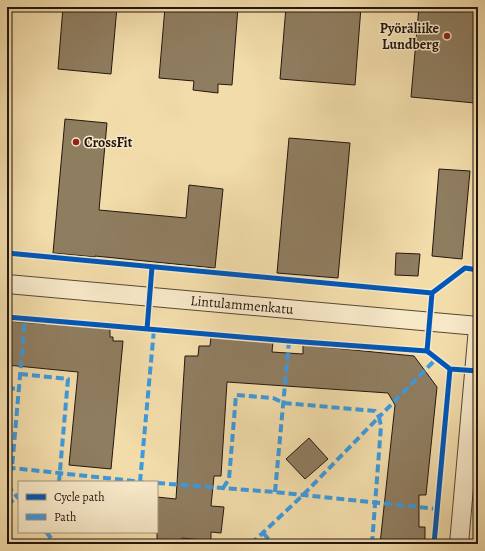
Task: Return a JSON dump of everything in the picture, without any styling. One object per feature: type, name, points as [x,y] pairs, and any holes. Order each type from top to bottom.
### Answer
[{"type":"street","name":"Lintulammenkatu","points":[[7,284],[478,327]]},
{"type":"street","points":[[459,544],[478,327]]},
{"type":"building","points":[[63,7],[117,7],[111,74],[58,69]]},
{"type":"building","points":[[165,7],[238,7],[232,85],[218,84],[218,93],[193,90],[194,81],[159,78]]},
{"type":"building","points":[[286,7],[361,7],[355,85],[280,79]]},
{"type":"building","name":"Pyöräliike Lundberg","points":[[419,7],[478,7],[478,64],[475,103],[411,97]]},
{"type":"building","points":[[65,119],[107,123],[99,210],[186,218],[189,185],[223,189],[215,268],[53,253]]},
{"type":"building","points":[[289,138],[350,143],[338,278],[277,273]]},
{"type":"building","points":[[439,169],[470,171],[462,259],[432,256]]},
{"type":"building","points":[[396,253],[420,254],[418,276],[395,275]]},
{"type":"building","points":[[7,321],[110,329],[110,337],[113,337],[113,341],[123,341],[111,469],[69,465],[78,372],[7,365]]},
{"type":"building","points":[[211,337],[273,341],[272,352],[303,354],[303,345],[414,356],[437,387],[426,495],[419,495],[419,527],[425,527],[425,544],[380,544],[395,405],[388,393],[227,382],[221,476],[214,476],[211,506],[224,507],[221,533],[211,532],[211,541],[182,538],[181,544],[157,544],[158,497],[176,499],[185,356],[198,356],[199,346],[210,346]]},
{"type":"building","points":[[309,438],[328,459],[305,479],[286,459]]},
{"type":"marked path","points":[[7,474],[12,468],[25,318]]},
{"type":"marked path","points":[[140,481],[154,329]]},
{"type":"marked path","points":[[275,492],[289,341]]},
{"type":"marked path","points":[[223,488],[229,479],[236,395],[273,398],[284,403],[375,411],[379,417],[437,358]]},
{"type":"marked path","points":[[20,374],[68,379],[59,481]]},
{"type":"marked path","points":[[7,388],[19,389]]},
{"type":"marked path","points":[[251,544],[303,495],[379,417],[381,426],[372,544]]},
{"type":"marked path","points":[[8,466],[12,468],[134,481]]},
{"type":"marked path","points":[[158,483],[275,492],[437,509]]},
{"type":"marked path","points":[[7,485],[18,498]]},
{"type":"marked path","points":[[7,505],[17,497]]},
{"type":"marked path","points":[[47,533],[56,544]]},
{"type":"marked path","points":[[263,533],[273,544]]},
{"type":"cycle path","points":[[7,253],[432,293],[465,268],[478,270]]},
{"type":"cycle path","points":[[147,329],[152,267]]},
{"type":"cycle path","points":[[427,351],[432,293]]},
{"type":"cycle path","points":[[7,317],[427,351],[450,369],[478,371]]},
{"type":"cycle path","points":[[434,544],[450,369]]},
{"type":"place","name":"Pyöräliike Lundberg","points":[[447,36]]},
{"type":"place","name":"CrossFit","points":[[76,142]]}]
